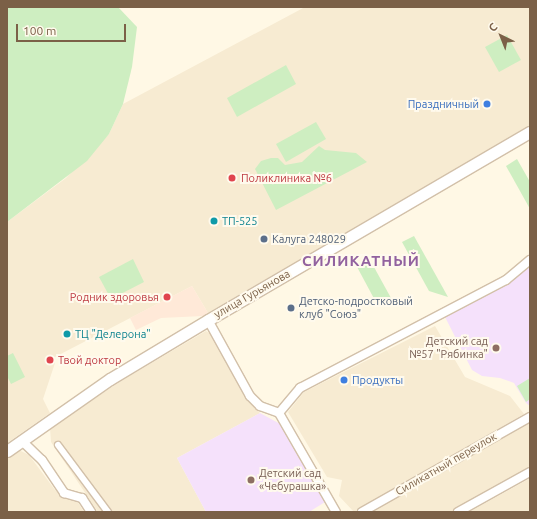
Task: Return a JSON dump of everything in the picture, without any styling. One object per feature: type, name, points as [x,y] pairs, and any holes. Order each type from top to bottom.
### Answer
[{"type":"street","name":"улица Гурьянова","points":[[7,450],[110,379],[530,132]]},
{"type":"street","points":[[279,413],[300,388],[506,280],[530,260]]},
{"type":"street","points":[[208,320],[250,396],[260,406],[279,413],[336,512]]},
{"type":"street","name":"Силикатный переулок","points":[[362,512],[530,417]]},
{"type":"street","points":[[22,440],[42,460],[64,493],[82,498],[91,512]]},
{"type":"street","points":[[58,445],[108,512]]},
{"type":"street","points":[[458,512],[530,472]]},
{"type":"shaded area","points":[[305,7],[530,7],[530,125],[208,313],[192,286],[53,358],[55,363],[43,399],[50,413],[7,443],[7,222],[66,178],[109,134],[123,104]]},
{"type":"shaded area","name":"Детский сад №57 \"Рябинка\"","points":[[530,266],[530,406],[526,403],[514,383],[500,378],[482,376],[472,370],[445,317],[507,285]]},
{"type":"shaded area","points":[[192,286],[208,313],[203,316],[161,318],[136,330],[130,318]]},
{"type":"shaded area","points":[[435,326],[465,377],[510,396],[524,414],[354,512],[339,496],[342,480],[327,477],[288,412],[304,392]]},
{"type":"shaded area","points":[[206,331],[211,334],[248,401],[260,413],[177,458],[206,512],[98,512],[51,442],[50,428],[121,381]]},
{"type":"shaded area","name":"Детский сад «Чебурашка»","points":[[260,413],[282,425],[325,502],[309,512],[206,512],[177,458]]},
{"type":"shaded area","points":[[530,420],[530,469],[452,512],[369,512]]},
{"type":"shaded area","points":[[19,450],[29,455],[55,490],[69,499],[77,501],[84,512],[7,512],[7,458]]},
{"type":"shaded area","points":[[530,478],[530,512],[469,512],[527,480]]},
{"type":"green space","points":[[7,7],[118,7],[137,27],[132,67],[123,104],[109,134],[87,161],[7,222]]},
{"type":"green space","points":[[507,35],[521,60],[499,72],[485,47]]},
{"type":"green space","points":[[286,65],[296,84],[237,117],[227,98]]},
{"type":"green space","points":[[316,122],[326,139],[286,162],[276,144]]},
{"type":"green space","points":[[319,146],[325,150],[356,153],[367,162],[276,210],[255,169],[261,161],[271,158],[278,158],[285,165],[302,162]]},
{"type":"green space","points":[[517,159],[530,182],[530,209],[506,166]]},
{"type":"green space","points":[[414,236],[448,297],[429,291],[402,242]]},
{"type":"green space","points":[[369,258],[391,298],[378,306],[356,265]]},
{"type":"green space","points":[[133,259],[144,282],[111,299],[99,277]]},
{"type":"green space","points":[[13,353],[25,377],[11,384],[7,376],[7,356]]},
{"type":"green space","points":[[530,378],[530,399],[526,402],[517,386]]},
{"type":"place","name":"Праздничный","points":[[487,104]]},
{"type":"place","name":"Поликлиника №6","points":[[232,178]]},
{"type":"place","name":"ТП-525","points":[[214,221]]},
{"type":"place","name":"Калуга 248029","points":[[264,239]]},
{"type":"place","name":"Родник здоровья","points":[[167,297]]},
{"type":"place","name":"Детско-подростковый клуб \"Союз\"","points":[[291,308]]},
{"type":"place","name":"ТЦ \"Делерона\"","points":[[67,334]]},
{"type":"place","name":"Детский сад №57 \"Рябинка\"","points":[[496,348]]},
{"type":"place","name":"Твой доктор","points":[[50,360]]},
{"type":"place","name":"Продукты","points":[[344,380]]},
{"type":"place","name":"Детский сад «Чебурашка»","points":[[251,480]]},
{"type":"district","name":"СИЛИКАТНЫЙ","points":[[361,261]]}]
